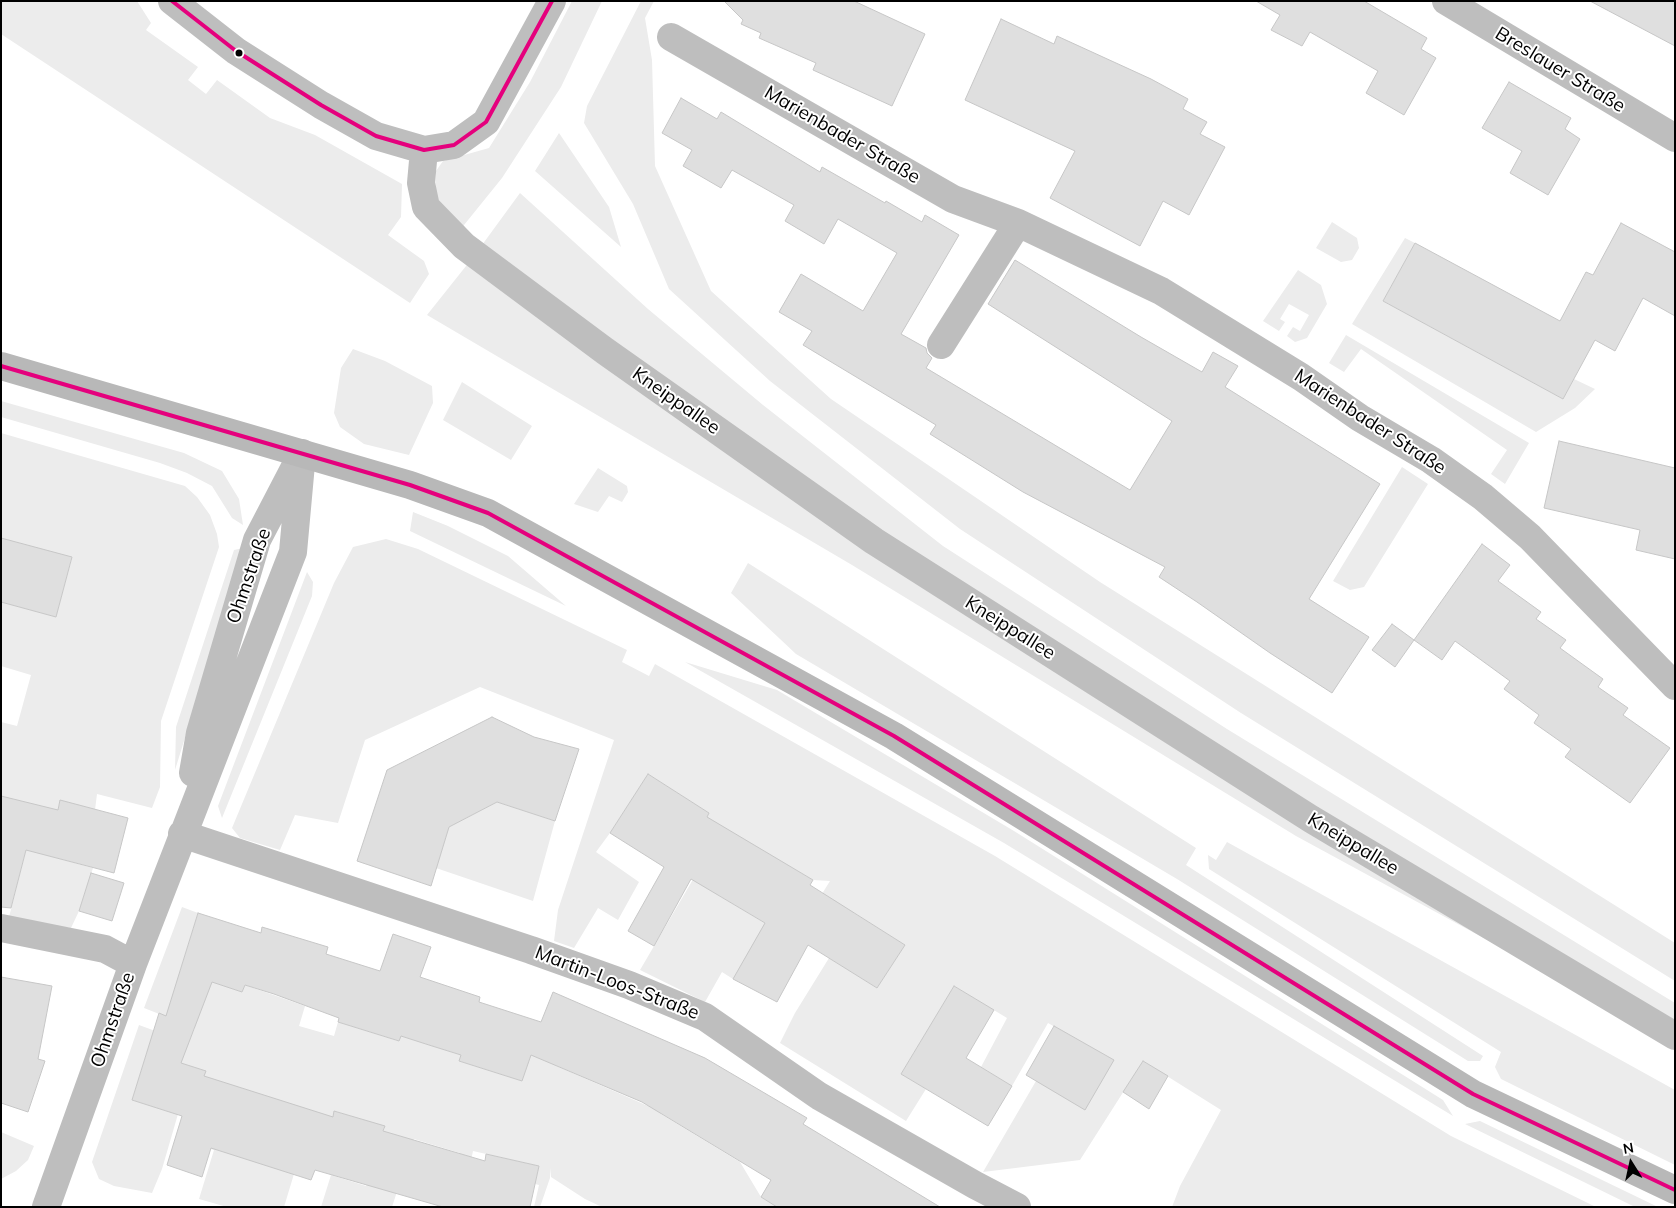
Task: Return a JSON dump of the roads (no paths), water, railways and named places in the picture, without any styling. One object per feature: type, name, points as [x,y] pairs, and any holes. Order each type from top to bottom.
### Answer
[{"type":"street","points":[[172,1],[236,50],[321,105],[376,136],[424,150],[454,145],[486,122],[552,1]]},
{"type":"street","name":"Breslauer Straße","points":[[1446,1],[1675,138]]},
{"type":"street","name":"Marienbader Straße","points":[[671,37],[953,199],[1018,223],[1161,291],[1301,377],[1360,418],[1431,460],[1483,497],[1530,538],[1673,680]]},
{"type":"street","name":"Kneippallee","points":[[424,150],[421,183],[426,207],[464,246],[605,350],[866,536],[1303,814],[1675,1036]]},
{"type":"street","points":[[942,345],[1018,223]]},
{"type":"street","points":[[1,366],[302,452],[410,485],[488,513],[894,736],[1473,1094],[1675,1190]]},
{"type":"street","name":"Ohmstraße","points":[[182,834],[200,733],[257,540],[302,452]]},
{"type":"street","name":"Ohmstraße","points":[[46,1207],[133,964],[182,834],[293,552],[302,452]]},
{"type":"street","name":"Martin-Loos-Straße","points":[[182,834],[630,984],[706,1017],[819,1096],[1017,1207]]},
{"type":"street","points":[[1,928],[105,948],[133,964]]}]
